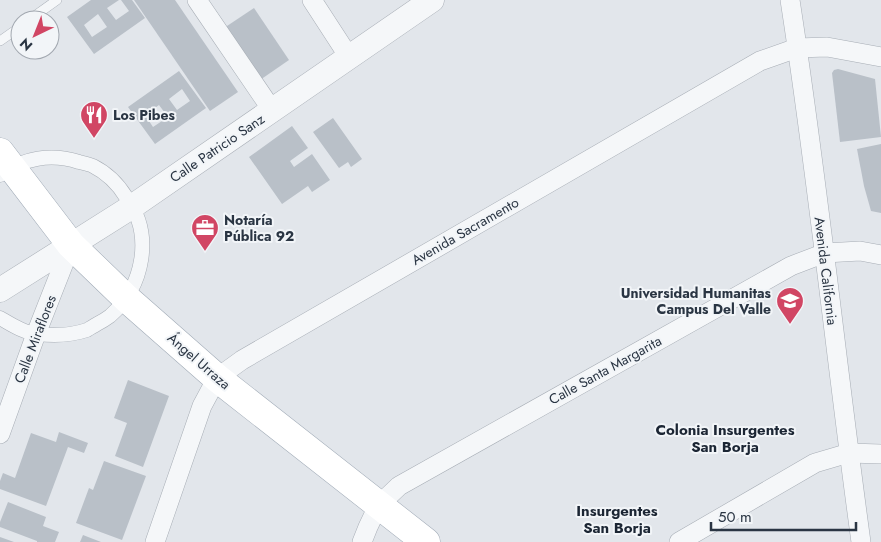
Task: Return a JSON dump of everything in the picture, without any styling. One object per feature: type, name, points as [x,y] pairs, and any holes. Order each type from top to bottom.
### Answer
[{"type":"main road","name":"Ángel Urraza","points":[[4,165],[71,245],[126,298],[218,378],[426,542]]},
{"type":"street","points":[[197,0],[272,110]]},
{"type":"street","points":[[312,0],[349,57]]},
{"type":"street","name":"Avenida California","points":[[790,0],[861,542]]},
{"type":"street","name":"Calle Patricio Sanz","points":[[0,290],[133,206],[349,57],[423,2]]},
{"type":"street","name":"Avenida Sacramento","points":[[155,542],[202,406],[218,378],[242,360],[760,61],[797,48],[826,47],[881,57]]},
{"type":"street","points":[[0,318],[16,328],[36,334],[62,335],[87,330],[109,317],[126,298],[138,277],[143,253],[141,229],[133,206],[116,182],[93,166],[66,158],[38,158],[4,165]]},
{"type":"street","name":"Calle Miraflores","points":[[0,434],[71,245]]},
{"type":"street","name":"Calle Santa Margarita","points":[[362,542],[378,506],[399,486],[791,266],[824,253],[860,251],[881,255]]},
{"type":"street","points":[[679,542],[815,462],[849,453],[881,454]]},
{"type":"lane","points":[[43,10],[57,0]]},
{"type":"building","points":[[91,0],[119,0],[107,8],[116,20],[129,11],[121,0],[132,0],[145,18],[94,54],[67,17]],"holes":[[[98,14],[107,27],[92,37],[84,25]]]},
{"type":"building","points":[[134,0],[175,0],[238,92],[210,111]]},
{"type":"building","points":[[254,8],[289,60],[260,80],[224,28]]},
{"type":"building","points":[[838,69],[875,79],[881,137],[840,142],[832,73]]},
{"type":"building","points":[[179,71],[206,108],[155,144],[128,107]],"holes":[[[182,89],[190,101],[177,110],[169,99]],[[159,105],[168,117],[153,127],[145,115]]]},
{"type":"building","points":[[333,118],[362,159],[351,167],[348,162],[339,168],[313,132]]},
{"type":"building","points":[[292,126],[308,148],[290,161],[294,167],[312,154],[330,180],[312,192],[308,186],[282,204],[249,157]]},
{"type":"building","points":[[881,144],[881,213],[871,211],[857,149]]},
{"type":"building","points":[[128,380],[169,396],[143,467],[115,456],[127,423],[114,418]]},
{"type":"building","points":[[59,432],[88,443],[84,453],[68,447],[46,506],[0,489],[3,473],[15,478],[31,433],[56,442]]},
{"type":"building","points":[[104,461],[146,476],[122,540],[76,523],[89,488],[93,490]]},
{"type":"building","points":[[8,502],[46,517],[43,526],[59,532],[55,542],[37,542],[0,527],[0,522]]},
{"type":"building","points":[[83,535],[101,542],[80,542]]},
{"type":"building","points":[[0,537],[14,542],[0,542]]},
{"type":"place","name":"Los Pibes","points":[[94,139]]},
{"type":"place","name":"Notaría Pública 92","points":[[205,252]]},
{"type":"place","name":"Universidad Humanitas Campus Del Valle","points":[[790,325]]},
{"type":"district","name":"Colonia Insurgentes San Borja","points":[[725,438]]},
{"type":"district","name":"Insurgentes San Borja","points":[[617,520]]}]
